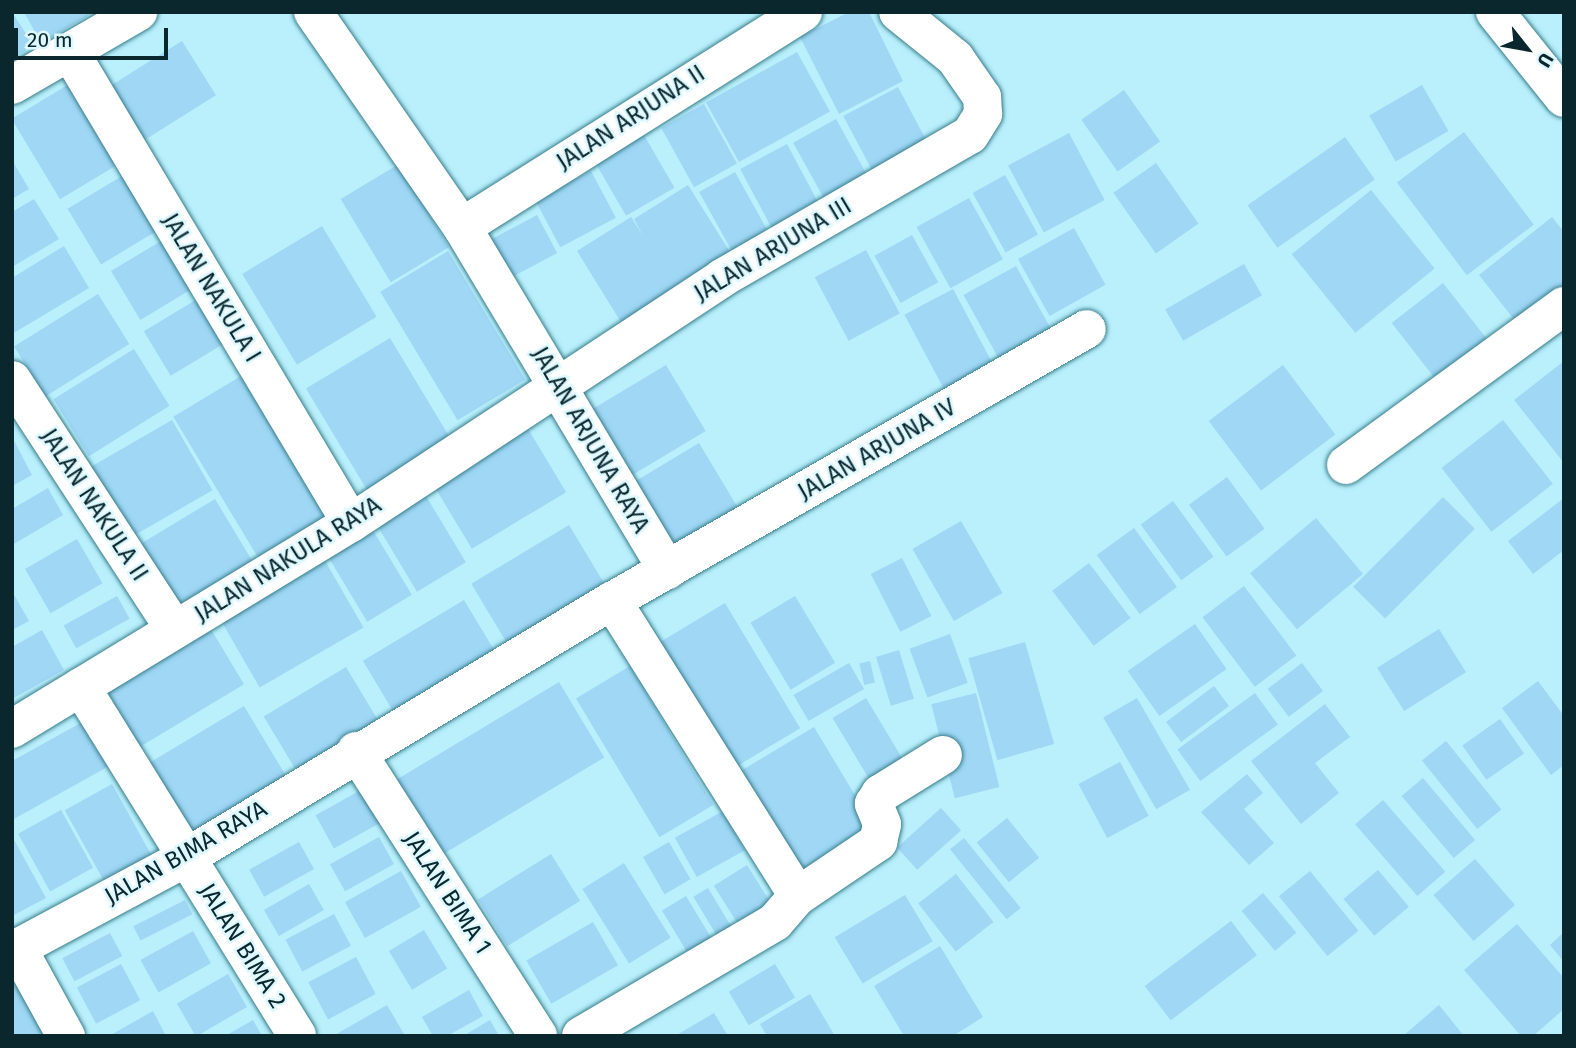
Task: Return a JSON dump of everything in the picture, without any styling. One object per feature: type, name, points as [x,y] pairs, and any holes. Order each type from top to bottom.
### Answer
[{"type":"street","points":[[12,85],[138,12]]},
{"type":"street","name":"JALAN ARJUNA RAYA","points":[[313,12],[462,227],[559,384],[667,570]]},
{"type":"street","name":"JALAN ARJUNA II","points":[[462,227],[803,12]]},
{"type":"street","name":"JALAN ARJUNA III","points":[[559,384],[825,216],[942,156],[970,135],[983,114],[982,97],[955,58],[898,12]]},
{"type":"street","points":[[1495,12],[1564,98]]},
{"type":"street","name":"JALAN NAKULA I","points":[[70,52],[351,523]]},
{"type":"street","points":[[1346,465],[1564,306]]},
{"type":"street","name":"JALAN ARJUNA IV","points":[[667,570],[1087,329]]},
{"type":"street","name":"JALAN NAKULA II","points":[[12,380],[175,630]]},
{"type":"street","name":"JALAN NAKULA RAYA","points":[[12,729],[351,523],[559,384]]},
{"type":"street","points":[[356,751],[667,570]]},
{"type":"street","points":[[612,601],[798,896]]},
{"type":"street","name":"JALAN BIMA 2","points":[[81,687],[297,1036]]},
{"type":"street","name":"JALAN BIMA RAYA","points":[[15,949],[187,857],[356,751]]},
{"type":"street","name":"JALAN BIMA 1","points":[[356,751],[538,1036]]},
{"type":"street","points":[[580,1036],[775,922],[798,896],[878,842],[882,824],[874,804],[880,794],[943,755]]},
{"type":"street","points":[[15,949],[66,1036]]},
{"type":"building","points":[[12,12],[34,46],[12,58]]},
{"type":"building","points":[[24,12],[94,12],[41,43]]},
{"type":"building","points":[[849,12],[869,12],[903,81],[839,114],[800,37]]},
{"type":"building","points":[[182,41],[216,95],[134,147],[100,92]]},
{"type":"building","points":[[797,52],[830,111],[739,162],[706,102]]},
{"type":"building","points":[[81,77],[129,158],[60,199],[12,118]]},
{"type":"building","points":[[1422,85],[1448,131],[1396,161],[1369,116]]},
{"type":"building","points":[[898,87],[930,148],[876,177],[843,116]]},
{"type":"building","points":[[1124,90],[1160,142],[1118,171],[1081,120]]},
{"type":"building","points":[[704,104],[737,163],[694,187],[661,128]]},
{"type":"building","points":[[836,119],[872,184],[829,207],[793,143]]},
{"type":"building","points":[[1464,132],[1534,225],[1467,275],[1397,183]]},
{"type":"building","points":[[1069,133],[1105,200],[1044,232],[1008,165]]},
{"type":"building","points":[[644,135],[674,188],[626,216],[596,163]]},
{"type":"building","points":[[1345,137],[1375,180],[1277,248],[1248,205]]},
{"type":"building","points":[[787,144],[822,209],[775,234],[740,169]]},
{"type":"building","points":[[12,160],[29,189],[12,199]]},
{"type":"building","points":[[1156,163],[1198,224],[1156,253],[1113,193]]},
{"type":"building","points":[[399,164],[449,247],[391,282],[341,199]]},
{"type":"building","points":[[137,167],[170,223],[101,264],[68,209]]},
{"type":"building","points":[[591,171],[616,218],[560,247],[535,201]]},
{"type":"building","points":[[735,172],[770,236],[735,256],[699,192]]},
{"type":"building","points":[[1005,175],[1038,234],[1006,252],[973,193]]},
{"type":"building","points":[[688,185],[735,260],[624,327],[577,251],[631,217],[643,236],[634,219]]},
{"type":"building","points":[[1371,190],[1435,268],[1355,333],[1292,254]]},
{"type":"building","points":[[969,198],[1003,259],[950,288],[917,227]]},
{"type":"building","points":[[34,199],[59,239],[12,267],[12,212]]},
{"type":"building","points":[[537,215],[557,253],[511,277],[491,239]]},
{"type":"building","points":[[1552,217],[1564,232],[1564,293],[1520,327],[1479,275]]},
{"type":"building","points":[[322,226],[377,317],[297,365],[242,274]]},
{"type":"building","points":[[1074,228],[1106,285],[1050,316],[1018,259]]},
{"type":"building","points":[[171,235],[200,284],[140,320],[111,271]]},
{"type":"building","points":[[912,235],[938,282],[901,303],[874,256]]},
{"type":"building","points":[[64,246],[89,288],[12,334],[12,278]]},
{"type":"building","points":[[866,250],[900,314],[849,341],[815,277]]},
{"type":"building","points":[[448,251],[525,380],[458,420],[380,292]]},
{"type":"building","points":[[1244,264],[1262,295],[1183,341],[1165,310]]},
{"type":"building","points":[[1016,266],[1055,337],[1003,366],[964,295]]},
{"type":"building","points":[[1443,283],[1493,348],[1442,388],[1392,323]]},
{"type":"building","points":[[953,289],[999,376],[950,401],[904,315]]},
{"type":"building","points":[[209,292],[236,337],[171,376],[144,331]]},
{"type":"building","points":[[98,294],[129,344],[45,396],[14,346]]},
{"type":"building","points":[[390,338],[457,450],[373,501],[306,388]]},
{"type":"building","points":[[134,349],[170,406],[89,456],[53,399]]},
{"type":"building","points":[[1564,361],[1564,463],[1514,400]]},
{"type":"building","points":[[666,365],[706,431],[631,476],[591,410]]},
{"type":"building","points":[[1283,365],[1335,434],[1261,490],[1209,421]]},
{"type":"building","points":[[241,376],[331,525],[263,566],[173,417]]},
{"type":"building","points":[[172,420],[213,490],[127,540],[86,470]]},
{"type":"building","points":[[1503,420],[1553,484],[1491,532],[1442,468]]},
{"type":"building","points":[[527,427],[566,492],[472,549],[433,484]]},
{"type":"building","points":[[12,437],[32,475],[12,486]]},
{"type":"building","points":[[699,443],[744,518],[676,558],[631,484]]},
{"type":"building","points":[[1227,477],[1265,529],[1227,556],[1189,505]]},
{"type":"building","points":[[420,486],[466,562],[417,592],[371,515]]},
{"type":"building","points":[[48,488],[63,515],[12,545],[12,509]]},
{"type":"building","points":[[1443,497],[1475,529],[1385,619],[1353,587]]},
{"type":"building","points":[[1564,498],[1564,550],[1533,574],[1508,541]]},
{"type":"building","points":[[215,499],[258,571],[178,619],[134,547]]},
{"type":"building","points":[[1173,501],[1214,557],[1181,580],[1141,525]]},
{"type":"building","points":[[1316,518],[1363,574],[1297,629],[1250,573]]},
{"type":"building","points":[[961,521],[1002,593],[954,621],[913,549]]},
{"type":"building","points":[[368,522],[412,595],[367,622],[323,549]]},
{"type":"building","points":[[569,525],[609,592],[511,651],[471,584]]},
{"type":"building","points":[[1134,528],[1177,587],[1140,614],[1097,555]]},
{"type":"building","points":[[77,539],[102,583],[51,613],[25,569]]},
{"type":"building","points":[[902,558],[932,616],[900,632],[871,574]]},
{"type":"building","points":[[324,559],[364,627],[260,687],[220,619]]},
{"type":"building","points":[[1089,563],[1131,618],[1094,646],[1052,591]]},
{"type":"building","points":[[1244,586],[1296,655],[1255,687],[1202,617]]},
{"type":"building","points":[[12,591],[29,621],[12,630]]},
{"type":"building","points":[[117,596],[130,619],[76,648],[64,626]]},
{"type":"building","points":[[795,596],[835,663],[791,690],[750,623]]},
{"type":"building","points":[[464,600],[501,661],[399,722],[363,661]]},
{"type":"building","points":[[725,603],[800,728],[734,768],[659,643]]},
{"type":"building","points":[[1195,624],[1227,669],[1159,716],[1128,671]]},
{"type":"building","points":[[209,626],[244,684],[133,751],[98,693]]},
{"type":"building","points":[[1439,629],[1466,672],[1404,711],[1377,668]]},
{"type":"building","points":[[42,630],[64,670],[12,699],[12,647]]},
{"type":"building","points":[[950,634],[968,683],[927,698],[910,649]]},
{"type":"building","points":[[1025,642],[1054,744],[998,760],[968,658]]},
{"type":"building","points":[[899,650],[914,699],[891,706],[876,657]]},
{"type":"building","points":[[870,661],[875,682],[864,685],[859,663]]},
{"type":"building","points":[[849,663],[864,689],[809,721],[794,695]]},
{"type":"building","points":[[1302,663],[1323,691],[1289,717],[1268,689]]},
{"type":"building","points":[[630,666],[713,805],[659,837],[576,698]]},
{"type":"building","points":[[346,667],[385,731],[302,781],[264,716]]},
{"type":"building","points":[[1538,681],[1564,716],[1564,765],[1551,775],[1502,708]]},
{"type":"building","points":[[559,682],[604,757],[440,856],[394,781]]},
{"type":"building","points":[[1214,686],[1229,706],[1181,742],[1166,722]]},
{"type":"building","points":[[976,693],[999,787],[955,798],[931,704]]},
{"type":"building","points":[[1255,693],[1278,725],[1200,781],[1177,749]]},
{"type":"building","points":[[866,698],[909,769],[875,789],[833,718]]},
{"type":"building","points":[[1137,698],[1190,790],[1156,809],[1103,718]]},
{"type":"building","points":[[1325,704],[1350,737],[1315,763],[1339,793],[1301,824],[1251,761]]},
{"type":"building","points":[[244,706],[290,782],[184,846],[139,769]]},
{"type":"building","points":[[1500,719],[1524,753],[1486,780],[1462,745]]},
{"type":"building","points":[[86,720],[111,765],[12,820],[12,761]]},
{"type":"building","points":[[814,727],[878,834],[802,880],[738,773]]},
{"type":"building","points":[[1446,741],[1501,809],[1477,829],[1422,761]]},
{"type":"building","points":[[1120,762],[1149,816],[1107,838],[1079,784]]},
{"type":"building","points":[[1247,774],[1263,793],[1244,809],[1274,843],[1249,865],[1201,812]]},
{"type":"building","points":[[1423,778],[1475,840],[1454,858],[1402,796]]},
{"type":"building","points":[[112,784],[156,863],[108,889],[65,810]]},
{"type":"building","points":[[361,790],[379,823],[334,848],[316,815]]},
{"type":"building","points":[[1383,800],[1445,872],[1417,896],[1355,824]]},
{"type":"building","points":[[941,808],[961,830],[917,870],[897,847]]},
{"type":"building","points":[[61,810],[93,868],[50,891],[18,834]]},
{"type":"building","points":[[723,811],[745,850],[697,877],[675,838]]},
{"type":"building","points":[[1007,818],[1039,858],[1009,882],[977,843]]},
{"type":"building","points":[[12,836],[46,898],[12,916]]},
{"type":"building","points":[[379,837],[394,864],[345,891],[330,864]]},
{"type":"building","points":[[964,838],[1021,908],[1007,919],[950,849]]},
{"type":"building","points":[[299,842],[314,869],[264,897],[249,870]]},
{"type":"building","points":[[669,842],[690,879],[665,894],[643,857]]},
{"type":"building","points":[[551,854],[580,901],[507,946],[478,900]]},
{"type":"building","points":[[1475,859],[1515,905],[1474,941],[1433,895]]},
{"type":"building","points":[[624,863],[671,938],[629,964],[582,889]]},
{"type":"building","points":[[747,865],[773,907],[740,927],[714,886]]},
{"type":"building","points":[[1378,870],[1409,907],[1374,936],[1344,899]]},
{"type":"building","points":[[401,871],[421,907],[365,938],[345,902]]},
{"type":"building","points":[[1310,871],[1358,931],[1327,956],[1279,896]]},
{"type":"building","points":[[956,874],[994,922],[956,952],[918,904]]},
{"type":"building","points":[[309,884],[324,910],[279,936],[264,910]]},
{"type":"building","points":[[708,888],[734,932],[720,940],[693,897]]},
{"type":"building","points":[[1263,893],[1296,933],[1275,951],[1242,911]]},
{"type":"building","points":[[905,895],[933,941],[863,984],[835,937]]},
{"type":"building","points":[[686,896],[712,939],[688,953],[662,910]]},
{"type":"building","points":[[185,900],[192,914],[141,941],[133,926]]},
{"type":"building","points":[[334,914],[351,946],[302,972],[285,940]]},
{"type":"building","points":[[1231,921],[1257,955],[1171,1020],[1145,986]]},
{"type":"building","points":[[593,922],[618,965],[551,1004],[526,960]]},
{"type":"building","points":[[1517,924],[1564,978],[1564,1009],[1533,1036],[1521,1036],[1464,970]]},
{"type":"building","points":[[424,930],[447,969],[412,990],[389,951]]},
{"type":"building","points":[[193,931],[211,963],[158,992],[141,960]]},
{"type":"building","points":[[1564,932],[1564,962],[1550,945]]},
{"type":"building","points":[[110,933],[122,956],[75,981],[62,958]]},
{"type":"building","points":[[940,946],[983,1017],[953,1036],[904,1036],[874,986]]},
{"type":"building","points":[[356,957],[376,994],[328,1019],[308,982]]},
{"type":"building","points":[[121,964],[140,1000],[96,1024],[77,987]]},
{"type":"building","points":[[775,964],[795,997],[749,1025],[729,992]]},
{"type":"building","points":[[12,966],[62,1036],[12,1036]]},
{"type":"building","points":[[228,974],[247,1007],[196,1036],[177,1004]]},
{"type":"building","points":[[469,990],[483,1016],[447,1036],[433,1036],[422,1017]]},
{"type":"building","points":[[810,994],[835,1036],[767,1036],[760,1024]]},
{"type":"building","points":[[387,1005],[404,1034],[333,1036]]},
{"type":"building","points":[[1439,1005],[1464,1036],[1403,1036]]},
{"type":"building","points":[[153,1011],[166,1036],[109,1036]]},
{"type":"building","points":[[714,1013],[728,1036],[675,1036]]},
{"type":"building","points":[[253,1020],[262,1036],[225,1036]]},
{"type":"building","points":[[490,1020],[499,1036],[463,1036]]}]
